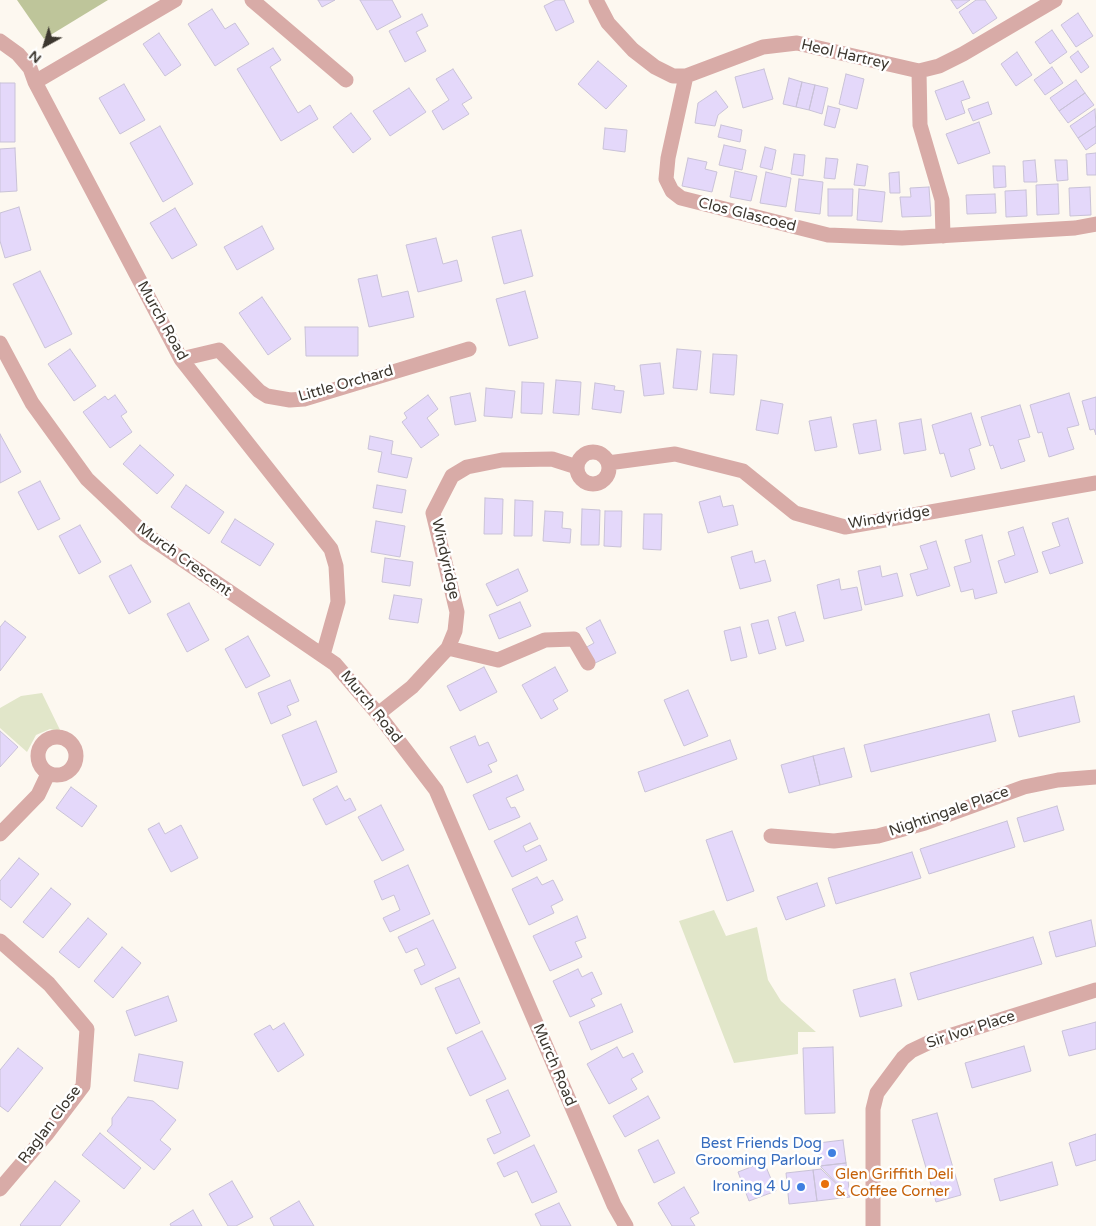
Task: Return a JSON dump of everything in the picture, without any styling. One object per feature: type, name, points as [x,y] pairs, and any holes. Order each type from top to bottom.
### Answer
[{"type":"street","points":[[35,82],[175,0]]},
{"type":"street","points":[[252,0],[346,80]]},
{"type":"street","points":[[596,0],[608,23],[633,50],[655,67],[673,76],[686,76]]},
{"type":"street","name":"Heol Hartrey","points":[[686,76],[763,47],[797,43],[918,71],[939,66],[963,54],[1055,0]]},
{"type":"street","name":"Murch Road","points":[[0,41],[18,54],[30,68],[35,82],[181,359],[331,549],[336,566],[338,602],[323,655],[346,675],[436,790],[614,1205],[626,1226]]},
{"type":"street","points":[[918,71],[920,125],[942,200],[943,236]]},
{"type":"street","name":"Clos Glascoed","points":[[686,76],[668,158],[666,179],[672,191],[680,198],[828,235],[902,238],[1076,228],[1096,224]]},
{"type":"street","name":"Murch Crescent","points":[[0,343],[32,403],[87,479],[145,534],[323,655]]},
{"type":"street","name":"Little Orchard","points":[[181,359],[219,350],[259,391],[267,396],[290,400],[304,399],[469,349]]},
{"type":"street","points":[[588,453],[600,454],[608,463],[608,475],[598,484],[592,484],[581,479],[577,467],[578,461],[588,453]]},
{"type":"street","name":"Windyridge","points":[[608,463],[675,454],[743,471],[795,513],[845,527],[1096,483]]},
{"type":"street","name":"Windyridge","points":[[378,714],[412,687],[448,648],[455,631],[457,612],[434,513],[452,476],[467,467],[502,460],[552,459],[577,467]]},
{"type":"street","points":[[448,648],[498,660],[545,640],[574,639],[588,663]]},
{"type":"street","points":[[0,834],[38,795],[48,774]]},
{"type":"street","name":"Nightingale Place","points":[[771,836],[834,841],[878,836],[925,823],[1024,787],[1058,780],[1096,777]]},
{"type":"street","name":"Raglan Close","points":[[0,941],[49,984],[86,1029],[83,1086],[46,1135],[0,1189]]},
{"type":"street","name":"Sir Ivor Place","points":[[873,1226],[873,1109],[877,1094],[903,1058],[911,1051],[930,1042],[1096,990]]},
{"type":"green space","points":[[17,0],[108,0],[44,39]]},
{"type":"green space","points":[[42,693],[61,732],[50,729],[36,735],[27,752],[0,728],[0,708],[21,696]]},
{"type":"green space","points":[[714,910],[726,936],[757,927],[768,980],[781,1001],[816,1032],[798,1032],[798,1054],[734,1063],[679,921]]},
{"type":"building","points":[[318,0],[335,0],[322,7]]},
{"type":"building","points":[[360,0],[392,0],[401,17],[377,30]]},
{"type":"building","points":[[556,0],[564,0],[574,22],[556,31],[544,6]]},
{"type":"building","points":[[951,0],[970,0],[957,9]]},
{"type":"building","points":[[976,0],[985,0],[997,18],[973,34],[959,12]]},
{"type":"building","points":[[212,9],[225,29],[235,23],[249,44],[215,66],[188,24]]},
{"type":"building","points":[[1078,13],[1093,36],[1076,47],[1061,25]]},
{"type":"building","points":[[422,14],[428,26],[416,32],[426,51],[405,62],[389,31]]},
{"type":"building","points":[[1052,30],[1067,52],[1050,64],[1035,42]]},
{"type":"building","points":[[159,33],[181,65],[165,76],[143,44]]},
{"type":"building","points":[[273,48],[281,60],[270,67],[298,113],[310,105],[318,119],[281,141],[237,69]]},
{"type":"building","points":[[1078,51],[1089,67],[1081,73],[1070,57]]},
{"type":"building","points":[[1017,52],[1032,75],[1016,86],[1001,64]]},
{"type":"building","points":[[598,61],[627,86],[606,109],[578,84]]},
{"type":"building","points":[[1052,67],[1063,83],[1045,95],[1034,80]]},
{"type":"building","points":[[453,69],[472,98],[462,104],[469,114],[443,130],[432,111],[449,100],[436,79]]},
{"type":"building","points":[[764,69],[773,99],[743,108],[735,77]]},
{"type":"building","points":[[846,74],[864,79],[857,109],[839,104]]},
{"type":"building","points":[[789,78],[802,82],[796,107],[783,104]]},
{"type":"building","points":[[1076,80],[1085,93],[1059,111],[1050,98]]},
{"type":"building","points":[[963,81],[970,98],[961,101],[965,113],[946,120],[935,91]]},
{"type":"building","points":[[802,82],[815,85],[809,110],[796,107]]},
{"type":"building","points":[[0,83],[15,83],[15,142],[0,142]]},
{"type":"building","points":[[124,84],[145,120],[120,134],[99,98]]},
{"type":"building","points":[[815,85],[828,88],[822,114],[809,110]]},
{"type":"building","points":[[409,88],[426,112],[390,136],[373,111]]},
{"type":"building","points":[[716,91],[728,107],[718,115],[715,126],[695,123],[698,103]]},
{"type":"building","points":[[1085,93],[1094,105],[1068,123],[1059,111]]},
{"type":"building","points":[[988,102],[992,114],[973,121],[968,109]]},
{"type":"building","points":[[828,106],[840,109],[835,128],[824,125]]},
{"type":"building","points":[[1095,109],[1096,126],[1078,138],[1070,126]]},
{"type":"building","points":[[351,113],[371,139],[353,153],[333,127]]},
{"type":"building","points":[[979,122],[990,153],[958,164],[946,134]]},
{"type":"building","points":[[721,125],[742,130],[740,142],[718,137]]},
{"type":"building","points":[[160,126],[193,184],[163,202],[130,143]]},
{"type":"building","points":[[1096,126],[1096,143],[1086,150],[1078,138]]},
{"type":"building","points":[[605,128],[627,130],[625,152],[603,149]]},
{"type":"building","points":[[724,145],[746,150],[742,170],[719,165]]},
{"type":"building","points":[[765,147],[776,150],[772,170],[760,167]]},
{"type":"building","points":[[15,148],[17,191],[0,192],[0,149]]},
{"type":"building","points":[[1096,153],[1096,175],[1087,175],[1086,154]]},
{"type":"building","points":[[794,154],[805,155],[803,176],[791,174]]},
{"type":"building","points":[[688,158],[707,162],[705,169],[717,172],[712,192],[682,186]]},
{"type":"building","points":[[826,158],[838,159],[835,179],[824,178]]},
{"type":"building","points":[[1035,160],[1037,182],[1024,182],[1023,161]]},
{"type":"building","points":[[1055,160],[1067,160],[1068,180],[1057,181]]},
{"type":"building","points":[[857,164],[868,166],[865,186],[854,185]]},
{"type":"building","points":[[993,166],[1005,166],[1006,187],[994,188]]},
{"type":"building","points":[[735,171],[757,176],[751,201],[730,197]]},
{"type":"building","points":[[766,172],[791,178],[786,207],[760,203]]},
{"type":"building","points":[[899,172],[900,193],[890,193],[889,173]]},
{"type":"building","points":[[799,179],[823,182],[820,214],[795,211]]},
{"type":"building","points":[[1058,184],[1059,214],[1037,215],[1036,185]]},
{"type":"building","points":[[929,187],[931,216],[902,217],[900,197],[911,197],[910,188]]},
{"type":"building","points":[[1090,187],[1091,215],[1070,216],[1069,188]]},
{"type":"building","points":[[828,189],[853,189],[852,216],[828,216]]},
{"type":"building","points":[[859,189],[885,192],[882,222],[857,220]]},
{"type":"building","points":[[1026,190],[1027,216],[1006,217],[1005,191]]},
{"type":"building","points":[[995,194],[996,213],[967,214],[966,195]]},
{"type":"building","points":[[19,207],[31,250],[5,258],[0,241],[0,213]]},
{"type":"building","points":[[175,208],[197,245],[172,259],[150,223]]},
{"type":"building","points":[[262,226],[274,249],[237,270],[224,247]]},
{"type":"building","points":[[521,230],[533,276],[504,284],[492,237]]},
{"type":"building","points":[[436,238],[443,264],[457,260],[462,281],[418,292],[406,245]]},
{"type":"building","points":[[40,271],[72,334],[45,348],[13,284]]},
{"type":"building","points":[[377,275],[382,297],[408,291],[414,317],[369,327],[358,279]]},
{"type":"building","points":[[525,291],[538,338],[509,346],[496,299]]},
{"type":"building","points":[[262,297],[291,339],[268,355],[239,313]]},
{"type":"building","points":[[305,327],[358,327],[358,356],[306,356]]},
{"type":"building","points":[[70,349],[96,386],[74,401],[48,364]]},
{"type":"building","points":[[677,349],[701,351],[697,390],[673,388]]},
{"type":"building","points":[[713,354],[737,355],[734,395],[710,393]]},
{"type":"building","points":[[660,363],[664,394],[644,396],[640,365]]},
{"type":"building","points":[[556,380],[581,382],[579,415],[553,413]]},
{"type":"building","points":[[522,382],[544,383],[542,414],[521,413]]},
{"type":"building","points":[[595,383],[615,386],[614,390],[624,391],[621,413],[592,409]]},
{"type":"building","points":[[486,388],[515,391],[512,418],[484,416]]},
{"type":"building","points":[[470,393],[476,421],[455,425],[450,397]]},
{"type":"building","points":[[1069,393],[1079,425],[1067,428],[1074,449],[1049,457],[1042,432],[1038,433],[1030,405]]},
{"type":"building","points":[[115,395],[127,412],[121,416],[132,432],[110,448],[83,412],[105,396],[108,400]]},
{"type":"building","points":[[428,395],[438,409],[427,418],[439,435],[421,448],[402,422],[407,418],[404,413]]},
{"type":"building","points":[[1096,397],[1096,435],[1094,429],[1090,430],[1082,401]]},
{"type":"building","points":[[761,400],[783,404],[778,434],[756,430]]},
{"type":"building","points":[[1020,405],[1030,437],[1018,440],[1025,461],[1001,469],[993,445],[990,446],[981,417]]},
{"type":"building","points":[[971,413],[981,445],[969,449],[975,469],[951,477],[944,453],[940,454],[932,425]]},
{"type":"building","points":[[831,417],[837,447],[815,451],[809,421]]},
{"type":"building","points":[[921,419],[926,450],[904,454],[899,423]]},
{"type":"building","points":[[876,420],[881,450],[859,454],[853,424]]},
{"type":"building","points":[[0,434],[21,472],[0,483]]},
{"type":"building","points":[[370,436],[393,441],[391,454],[412,458],[407,478],[378,472],[382,452],[368,449]]},
{"type":"building","points":[[140,445],[174,475],[157,494],[123,464]]},
{"type":"building","points":[[40,481],[60,519],[38,530],[18,492]]},
{"type":"building","points":[[186,485],[224,512],[209,534],[171,507]]},
{"type":"building","points":[[377,485],[406,490],[402,513],[373,508]]},
{"type":"building","points":[[720,496],[723,507],[733,505],[738,525],[708,533],[699,502]]},
{"type":"building","points":[[485,498],[503,499],[502,534],[484,534]]},
{"type":"building","points":[[515,500],[533,501],[532,536],[514,536]]},
{"type":"building","points":[[582,509],[600,510],[599,545],[581,545]]},
{"type":"building","points":[[545,511],[563,512],[562,528],[571,529],[570,543],[543,541]]},
{"type":"building","points":[[605,511],[622,511],[621,547],[604,546]]},
{"type":"building","points":[[644,514],[662,514],[661,550],[643,549]]},
{"type":"building","points":[[1068,518],[1083,563],[1050,574],[1042,552],[1060,546],[1052,523]]},
{"type":"building","points":[[235,519],[274,544],[260,566],[221,542]]},
{"type":"building","points":[[376,521],[405,526],[400,557],[371,552]]},
{"type":"building","points":[[80,525],[101,562],[79,574],[59,536]]},
{"type":"building","points":[[1023,527],[1038,572],[1005,583],[998,561],[1015,555],[1008,532]]},
{"type":"building","points":[[982,535],[997,593],[975,599],[973,589],[961,592],[954,567],[971,562],[965,540]]},
{"type":"building","points":[[936,541],[950,586],[917,596],[910,574],[928,569],[920,546]]},
{"type":"building","points":[[752,551],[755,563],[765,560],[771,581],[740,589],[731,557]]},
{"type":"building","points":[[385,558],[413,562],[410,586],[382,582]]},
{"type":"building","points":[[131,565],[151,602],[129,614],[109,576]]},
{"type":"building","points":[[880,566],[882,577],[897,573],[903,596],[865,605],[858,571]]},
{"type":"building","points":[[518,569],[528,591],[497,606],[486,584]]},
{"type":"building","points":[[839,579],[841,590],[857,587],[862,610],[824,619],[817,585]]},
{"type":"building","points":[[394,595],[422,599],[418,623],[389,619]]},
{"type":"building","points":[[520,602],[531,626],[499,639],[489,615]]},
{"type":"building","points":[[189,603],[209,640],[187,652],[167,614]]},
{"type":"building","points":[[795,612],[804,641],[786,646],[778,617]]},
{"type":"building","points":[[600,620],[616,653],[593,664],[585,648],[594,643],[586,628]]},
{"type":"building","points":[[768,620],[776,649],[759,654],[751,624]]},
{"type":"building","points":[[5,621],[26,637],[0,671],[0,627]]},
{"type":"building","points":[[740,627],[747,657],[731,661],[724,631]]},
{"type":"building","points":[[248,636],[270,676],[246,688],[225,649]]},
{"type":"building","points":[[484,667],[497,692],[460,711],[447,686]]},
{"type":"building","points":[[555,667],[568,691],[553,700],[558,709],[541,719],[522,685]]},
{"type":"building","points":[[290,680],[299,701],[287,706],[291,715],[271,724],[258,693]]},
{"type":"building","points":[[688,690],[708,736],[684,746],[664,700]]},
{"type":"building","points":[[1074,696],[1080,722],[1019,737],[1012,711]]},
{"type":"building","points":[[989,714],[996,741],[871,772],[864,745]]},
{"type":"building","points":[[316,721],[337,772],[303,786],[282,735]]},
{"type":"building","points":[[0,731],[18,747],[0,767]]},
{"type":"building","points":[[475,736],[479,746],[488,742],[497,761],[488,765],[492,772],[467,783],[450,747]]},
{"type":"building","points":[[730,740],[737,759],[645,792],[638,772]]},
{"type":"building","points":[[844,748],[852,777],[820,785],[813,756]]},
{"type":"building","points":[[813,756],[820,785],[789,793],[781,765]]},
{"type":"building","points":[[517,775],[524,790],[506,798],[511,808],[515,807],[520,817],[489,830],[473,795]]},
{"type":"building","points":[[337,786],[345,801],[350,798],[356,810],[326,825],[313,799]]},
{"type":"building","points":[[71,787],[97,806],[82,827],[56,808]]},
{"type":"building","points":[[381,805],[404,850],[382,861],[358,817]]},
{"type":"building","points":[[1057,806],[1064,830],[1024,842],[1017,818]]},
{"type":"building","points":[[1007,821],[1015,847],[929,874],[920,849]]},
{"type":"building","points":[[159,823],[165,834],[181,825],[198,858],[171,872],[148,829]]},
{"type":"building","points":[[530,823],[538,839],[523,846],[526,852],[540,845],[547,860],[512,877],[494,841]]},
{"type":"building","points":[[732,831],[754,891],[727,901],[706,840]]},
{"type":"building","points":[[912,852],[921,878],[836,904],[828,878]]},
{"type":"building","points":[[19,858],[39,874],[11,908],[0,899],[0,881]]},
{"type":"building","points":[[408,865],[430,914],[390,932],[383,918],[400,910],[394,895],[382,900],[374,881]]},
{"type":"building","points":[[537,877],[542,885],[553,880],[563,900],[551,906],[554,913],[529,925],[512,889]]},
{"type":"building","points":[[817,883],[825,906],[786,920],[777,897]]},
{"type":"building","points":[[51,888],[71,904],[43,938],[23,922]]},
{"type":"building","points":[[577,916],[586,938],[575,942],[582,957],[550,971],[533,936]]},
{"type":"building","points":[[88,918],[107,934],[79,968],[59,952]]},
{"type":"building","points":[[433,920],[456,968],[421,985],[414,970],[425,965],[417,948],[406,953],[398,937]]},
{"type":"building","points":[[1091,920],[1096,946],[1056,957],[1049,932]]},
{"type":"building","points":[[1033,937],[1042,964],[918,1000],[910,973]]},
{"type":"building","points":[[122,947],[141,963],[113,998],[94,981]]},
{"type":"building","points":[[578,969],[582,977],[592,972],[602,994],[591,999],[595,1006],[570,1017],[553,981]]},
{"type":"building","points":[[459,978],[480,1023],[456,1034],[435,988]]},
{"type":"building","points":[[895,979],[902,1006],[860,1017],[853,990]]},
{"type":"building","points":[[168,996],[177,1021],[135,1036],[126,1011]]},
{"type":"building","points":[[621,1004],[633,1032],[591,1050],[579,1022]]},
{"type":"building","points":[[1096,1022],[1096,1049],[1069,1056],[1062,1031]]},
{"type":"building","points":[[284,1023],[304,1055],[278,1072],[254,1034],[270,1025],[273,1030]]},
{"type":"building","points":[[482,1031],[506,1079],[470,1096],[447,1048]]},
{"type":"building","points":[[1024,1046],[1031,1071],[972,1088],[965,1063]]},
{"type":"building","points":[[617,1047],[623,1058],[633,1053],[643,1072],[631,1079],[637,1089],[609,1104],[587,1064]]},
{"type":"building","points":[[833,1047],[835,1113],[805,1114],[803,1048]]},
{"type":"building","points":[[18,1048],[43,1068],[8,1112],[0,1106],[0,1070]]},
{"type":"building","points":[[139,1054],[183,1062],[178,1089],[134,1081]]},
{"type":"building","points":[[508,1090],[530,1136],[494,1154],[487,1139],[501,1133],[486,1100]]},
{"type":"building","points":[[648,1096],[660,1118],[625,1137],[613,1116]]},
{"type":"building","points":[[128,1097],[153,1101],[176,1120],[160,1140],[171,1149],[154,1170],[107,1131],[112,1125],[112,1118]]},
{"type":"building","points":[[937,1113],[961,1195],[936,1202],[912,1120]]},
{"type":"building","points":[[100,1133],[141,1168],[124,1189],[82,1155]]},
{"type":"building","points":[[1096,1134],[1096,1160],[1076,1166],[1069,1143]]},
{"type":"building","points":[[658,1140],[675,1173],[654,1183],[638,1150]]},
{"type":"building","name":"Best Friends Dog Grooming Parlour","points":[[843,1140],[846,1163],[820,1166],[818,1143]]},
{"type":"building","points":[[534,1145],[557,1192],[532,1203],[517,1171],[504,1177],[497,1163]]},
{"type":"building","points":[[764,1162],[776,1191],[749,1201],[738,1172]]},
{"type":"building","points":[[1052,1162],[1058,1185],[1000,1201],[994,1179]]},
{"type":"building","points":[[846,1163],[850,1197],[820,1166]]},
{"type":"building","name":"Glen Griffith Deli & Coffee Corner","points":[[821,1169],[850,1197],[817,1201],[813,1170]]},
{"type":"building","name":"Ironing 4 U","points":[[813,1170],[817,1201],[789,1204],[786,1173]]},
{"type":"building","points":[[55,1181],[80,1201],[60,1226],[21,1226],[20,1225]]},
{"type":"building","points":[[232,1181],[253,1217],[236,1226],[228,1226],[209,1194]]},
{"type":"building","points":[[684,1187],[699,1213],[690,1218],[695,1226],[672,1226],[658,1203]]},
{"type":"building","points":[[299,1201],[314,1226],[274,1226],[270,1218]]},
{"type":"building","points":[[559,1203],[571,1226],[541,1226],[535,1214]]},
{"type":"building","points":[[193,1210],[202,1226],[171,1226],[170,1224]]},
{"type":"place","name":"Best Friends Dog Grooming Parlour","points":[[832,1153]]},
{"type":"place","name":"Glen Griffith Deli & Coffee Corner","points":[[825,1184]]},
{"type":"place","name":"Ironing 4 U","points":[[801,1187]]}]
